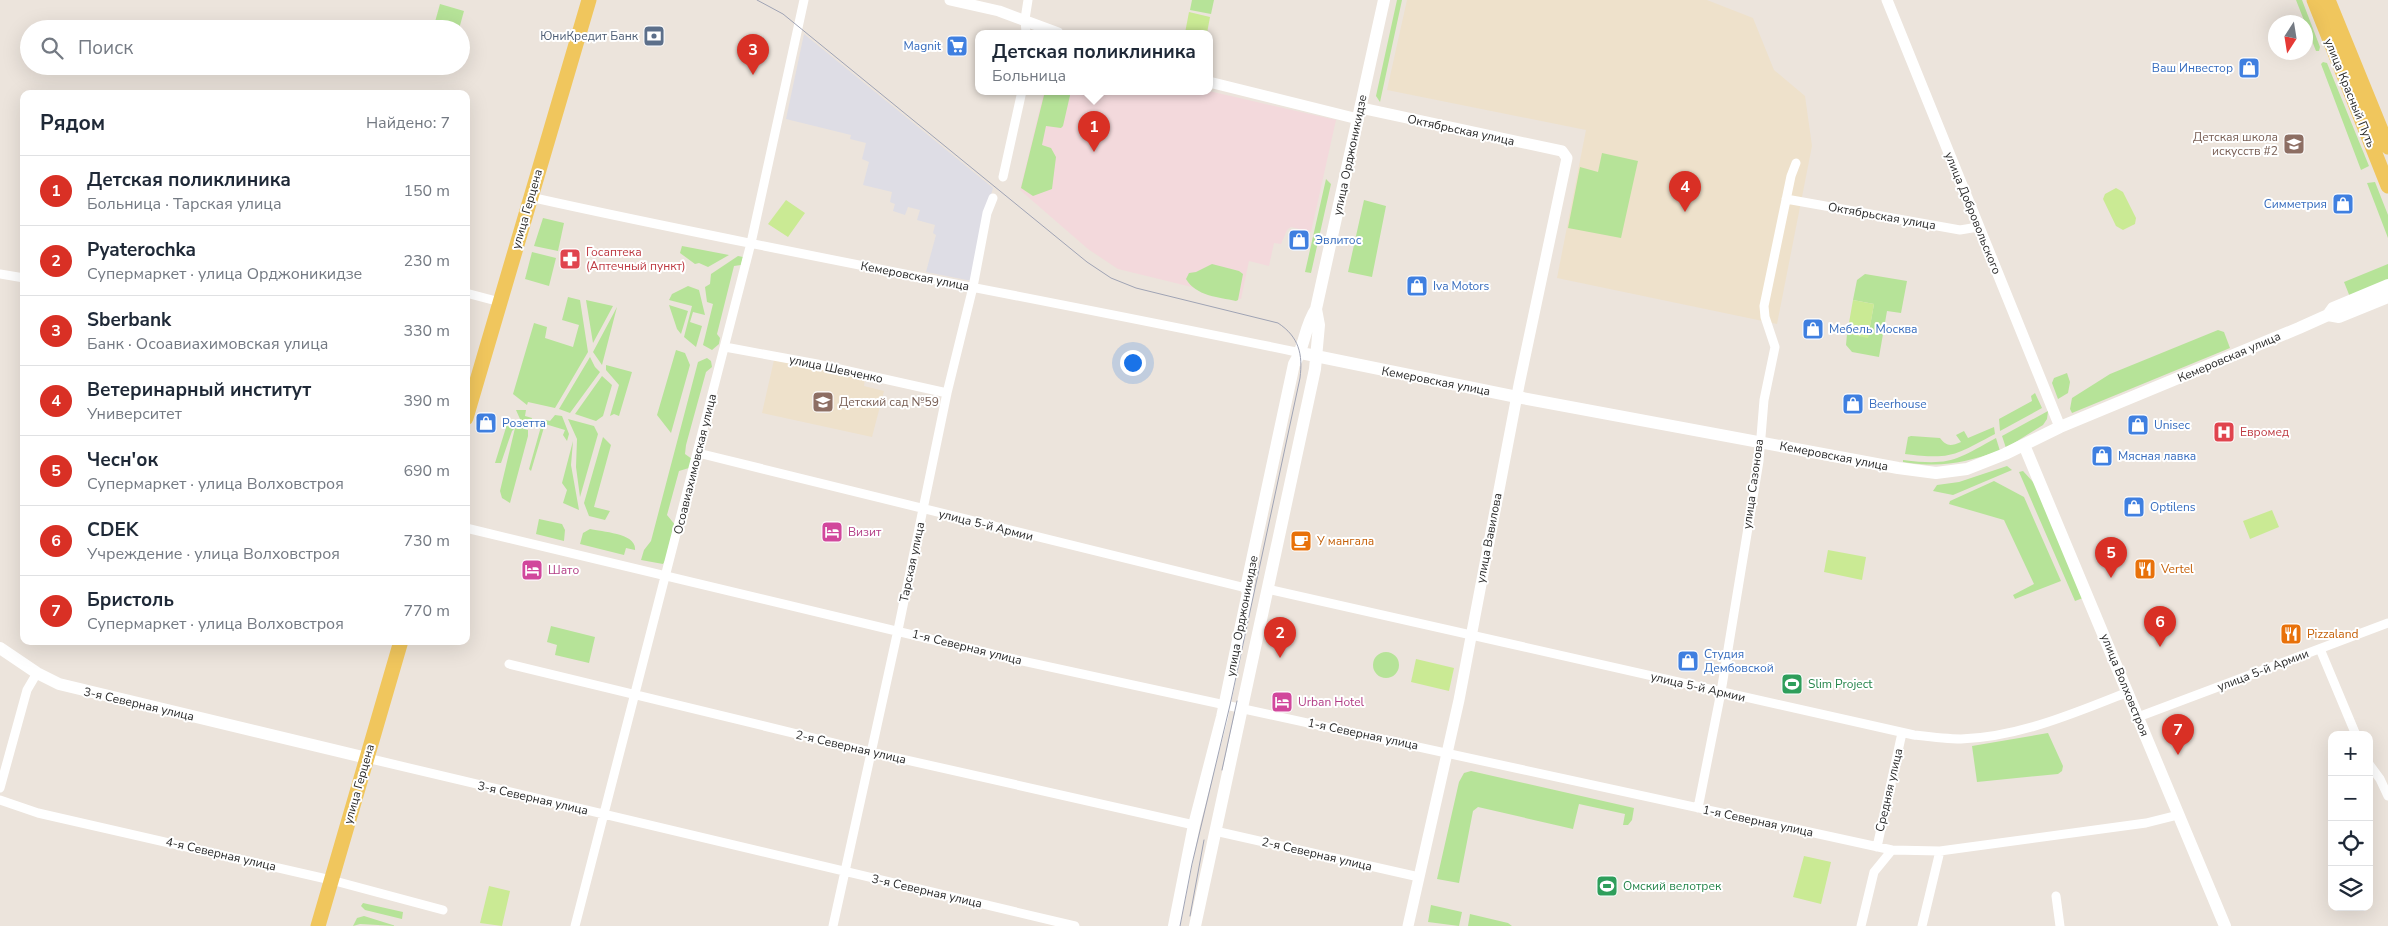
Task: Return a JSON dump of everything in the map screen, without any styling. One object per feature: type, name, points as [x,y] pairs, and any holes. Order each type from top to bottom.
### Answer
[{"type":"main road","name":"улица Герцена","points":[[470,404],[589,0]]},
{"type":"main road","name":"улица Орджоникидзе","points":[[1174,926],[1194,825],[1224,704],[1248,592],[1246,588],[1294,364],[1301,353],[1308,323],[1316,309],[1384,0]]},
{"type":"main road","name":"улица Красный Путь","points":[[2314,0],[2388,186]]},
{"type":"main road","name":"улица Красный Путь","points":[[2328,0],[2388,147]]},
{"type":"main road","name":"Кемеровская улица","points":[[1301,353],[1517,397],[1936,473],[1968,469],[2060,427],[2328,315],[2333,308],[2388,285]]},
{"type":"main road","name":"Кемеровская улица","points":[[2328,315],[2339,317],[2388,297]]},
{"type":"main road","name":"улица Орджоникидзе","points":[[1195,926],[1316,356],[1319,325],[1316,309]]},
{"type":"main road","name":"улица Волховстроя","points":[[2024,445],[2225,926]]},
{"type":"main road","name":"улица Герцена","points":[[318,926],[400,645]]},
{"type":"main road","name":"3-я Северная улица","points":[[0,648],[37,674],[59,684],[367,758]]},
{"type":"street","name":"Осоавиахимовская улица","points":[[575,926],[751,243],[804,0]]},
{"type":"street","points":[[950,0],[999,11],[1051,30]]},
{"type":"street","points":[[1026,30],[1024,19],[1028,0]]},
{"type":"street","name":"улица Добровольского","points":[[1887,0],[2060,427]]},
{"type":"street","name":"Октябрьская улица","points":[[1213,83],[1359,113],[1562,151]]},
{"type":"street","points":[[1003,177],[1021,95]]},
{"type":"street","name":"улица Вавилова","points":[[1408,926],[1447,752],[1517,397],[1567,158],[1562,151]]},
{"type":"street","name":"улица Сазонова","points":[[1698,808],[1721,692],[1761,442],[1764,400],[1775,346],[1765,317],[1764,306],[1791,176],[1796,164]]},
{"type":"street","name":"Кемеровская улица","points":[[530,197],[795,253],[973,286],[1301,353]]},
{"type":"street","name":"Тарская улица","points":[[832,926],[898,630],[946,393],[973,286],[987,213],[992,198]]},
{"type":"street","name":"Октябрьская улица","points":[[1786,199],[1960,230],[1978,227]]},
{"type":"street","points":[[0,274],[20,277]]},
{"type":"street","points":[[470,294],[500,302]]},
{"type":"street","name":"улица Шевченко","points":[[724,347],[817,364],[946,393]]},
{"type":"street","name":"улица 5-й Армии","points":[[698,454],[1246,588]]},
{"type":"street","name":"1-я Северная улица","points":[[470,529],[1009,658],[1242,707],[1892,850],[1940,851],[2146,823],[2178,815]]},
{"type":"street","name":"улица 5-й Армии","points":[[1267,589],[1902,733],[1948,739],[1986,736],[2050,722],[2128,692]]},
{"type":"street","name":"улица 5-й Армии","points":[[2138,718],[2388,624]]},
{"type":"street","points":[[2320,649],[2354,731]]},
{"type":"street","name":"2-я Северная улица","points":[[509,664],[634,696],[871,752],[1194,825]]},
{"type":"street","points":[[0,788],[27,690],[37,674]]},
{"type":"street","name":"Средняя улица","points":[[1877,847],[1902,733]]},
{"type":"street","name":"3-я Северная улица","points":[[367,758],[1075,926]]},
{"type":"street","points":[[2373,769],[2388,796]]},
{"type":"street","name":"4-я Северная улица","points":[[0,800],[38,812],[331,880],[443,910]]},
{"type":"street","name":"2-я Северная улица","points":[[1215,831],[1419,877]]},
{"type":"street","name":"Средняя улица","points":[[1861,926],[1874,872],[1892,850]]},
{"type":"street","points":[[1922,926],[1940,851]]},
{"type":"street","points":[[2056,896],[2060,926]]},
{"type":"shaded area","points":[[1407,0],[1707,0],[1753,18],[1774,70],[1805,96],[1812,146],[1777,324],[1557,278],[1586,130],[1387,90]]},
{"type":"shaded area","points":[[804,34],[993,188],[984,219],[972,281],[926,272],[936,235],[933,233],[935,225],[917,220],[920,210],[908,207],[905,215],[893,211],[895,204],[890,202],[892,192],[863,185],[869,162],[862,159],[866,143],[850,139],[851,135],[786,119]]},
{"type":"shaded area","points":[[1213,92],[1336,120],[1311,232],[1291,227],[1287,230],[1281,244],[1274,243],[1269,266],[1249,261],[1241,299],[1118,269],[1088,249],[1020,190],[1043,95],[1213,95]]},
{"type":"shaded area","name":"Детский сад №59","points":[[774,360],[865,379],[864,386],[884,391],[872,437],[762,413]]},
{"type":"green space","points":[[1192,0],[1214,0],[1211,14],[1190,10]]},
{"type":"green space","points":[[1397,0],[1402,0],[1380,102],[1376,96]]},
{"type":"green space","points":[[2296,0],[2302,0],[2308,15],[2302,15]]},
{"type":"green space","points":[[440,4],[464,11],[462,20],[436,20]]},
{"type":"green space","points":[[1189,12],[1210,17],[1208,30],[1186,30]]},
{"type":"green space","points":[[2313,29],[2320,47],[2319,51],[2316,51],[2313,43]]},
{"type":"green space","points":[[2323,62],[2327,63],[2369,166],[2361,170],[2321,64]]},
{"type":"green space","points":[[1044,95],[1070,95],[1063,126],[1061,128],[1046,126],[1042,145],[1051,148],[1056,157],[1052,189],[1033,196],[1021,188]]},
{"type":"green space","points":[[1602,153],[1638,161],[1621,238],[1568,228],[1580,167],[1598,172]]},
{"type":"green space","points":[[1326,179],[1331,184],[1311,273],[1305,272]]},
{"type":"green space","points":[[2375,182],[2388,215],[2388,238],[2367,183]]},
{"type":"green space","points":[[2116,188],[2123,192],[2136,218],[2135,224],[2123,230],[2116,226],[2103,199],[2105,194]]},
{"type":"green space","points":[[786,200],[805,213],[788,237],[768,224]]},
{"type":"green space","points":[[1364,200],[1386,206],[1372,277],[1348,272]]},
{"type":"green space","points":[[543,218],[564,223],[558,251],[534,246]]},
{"type":"green space","points":[[682,246],[729,255],[708,267],[699,263],[695,264],[680,253]]},
{"type":"green space","points":[[532,252],[556,258],[549,286],[525,279]]},
{"type":"green space","points":[[738,256],[743,257],[741,265],[734,266],[717,334],[720,338],[719,344],[712,350],[703,345],[713,304],[707,302],[705,287],[710,284],[711,274]]},
{"type":"green space","points":[[1212,264],[1239,271],[1243,274],[1238,300],[1208,295],[1190,285],[1186,279],[1189,273],[1196,272]]},
{"type":"green space","points":[[2388,264],[2388,281],[2350,297],[2344,282]]},
{"type":"green space","points":[[1865,274],[1907,281],[1901,313],[1887,311],[1879,357],[1852,352],[1846,345],[1847,334],[1868,337],[1874,304],[1853,300],[1857,280]]},
{"type":"green space","points":[[688,286],[699,290],[705,315],[693,312],[690,322],[702,326],[696,347],[684,337],[692,306],[669,300],[672,294]]},
{"type":"green space","points":[[568,297],[580,300],[588,352],[555,408],[528,402],[527,405],[513,394],[534,323],[547,327],[545,338],[573,347],[579,325],[562,320]]},
{"type":"green space","points":[[586,300],[613,306],[593,343]]},
{"type":"green space","points":[[1853,300],[1874,304],[1868,338],[1847,334]]},
{"type":"green space","points":[[669,305],[688,311],[681,334],[677,329]]},
{"type":"green space","points":[[617,307],[602,365],[593,352]]},
{"type":"green space","points":[[2218,330],[2224,332],[2230,348],[2072,413],[2070,409],[2072,398],[2110,374]]},
{"type":"green space","points":[[676,350],[685,353],[690,365],[671,433],[657,415]]},
{"type":"green space","points":[[590,357],[600,372],[570,413],[559,409]]},
{"type":"green space","points":[[707,358],[711,361],[712,367],[706,372],[686,445],[685,454],[692,459],[689,468],[679,471],[667,515],[676,526],[666,559],[663,564],[641,560],[644,550],[651,541],[698,362]]},
{"type":"green space","points":[[606,365],[632,372],[619,416],[614,414],[610,416],[619,385],[606,370]]},
{"type":"green space","points":[[2067,373],[2070,382],[2068,393],[2058,399],[2052,383],[2054,378]]},
{"type":"green space","points":[[602,376],[612,385],[603,416],[596,421],[575,414]]},
{"type":"green space","points":[[2035,393],[2042,408],[2000,431],[1999,419],[2032,401],[2031,396]]},
{"type":"green space","points":[[516,410],[526,410],[525,416],[532,418],[531,422],[523,420],[521,428],[528,430],[528,436],[510,503],[502,498],[500,491],[515,428],[512,431],[501,463],[495,463],[508,421],[517,423],[520,419]]},
{"type":"green space","points":[[2048,411],[2047,419],[2043,425],[2006,448],[2002,436]]},
{"type":"green space","points":[[555,415],[562,416],[569,434],[567,441],[563,435],[565,430],[545,424],[531,471],[529,469],[542,423],[545,420],[550,421]]},
{"type":"green space","points":[[568,419],[594,426],[598,434],[580,497],[576,467],[577,439]]},
{"type":"green space","points":[[1994,427],[1995,434],[1953,454],[1921,456],[1905,454],[1908,437],[1911,436],[1940,438],[1945,443],[1952,445],[1961,442],[1956,435],[1964,431],[1968,438]]},
{"type":"green space","points":[[603,437],[611,445],[594,507],[610,511],[605,520],[589,516],[584,503]]},
{"type":"green space","points":[[1996,438],[2000,451],[1974,459],[1941,464],[1903,462],[1903,460],[1932,462],[1952,460]]},
{"type":"green space","points":[[573,441],[571,465],[579,510],[563,503],[567,490],[562,483]]},
{"type":"green space","points":[[2007,466],[2012,470],[1953,495],[1933,491],[1937,485],[1959,482]]},
{"type":"green space","points":[[2023,471],[2035,484],[2083,598],[2075,601],[2019,472]]},
{"type":"green space","points":[[1994,481],[2024,497],[2061,581],[2015,599],[2013,595],[2034,584],[2004,520],[1949,504],[1950,501]]},
{"type":"green space","points":[[2272,510],[2279,527],[2250,539],[2243,521]]},
{"type":"green space","points":[[539,519],[562,524],[565,530],[564,541],[536,534]]},
{"type":"green space","points":[[590,529],[610,532],[625,537],[634,544],[635,550],[626,548],[624,555],[580,544],[583,533]]},
{"type":"green space","points":[[1828,550],[1866,557],[1862,580],[1824,572]]},
{"type":"green space","points":[[551,626],[595,637],[589,663],[555,655],[557,645],[547,642]]},
{"type":"green space","points":[[1386,652],[1396,655],[1399,665],[1396,675],[1386,678],[1376,675],[1373,665],[1376,655]]},
{"type":"green space","points":[[1416,659],[1454,668],[1449,691],[1411,682]]},
{"type":"green space","points":[[2048,733],[2063,766],[2062,771],[2058,774],[1977,782],[1972,746]]},
{"type":"green space","points":[[1471,771],[1634,808],[1632,820],[1628,825],[1623,825],[1625,814],[1579,804],[1573,829],[1478,807],[1473,811],[1459,883],[1437,879],[1459,782],[1464,773]]},
{"type":"green space","points":[[1804,856],[1831,862],[1821,904],[1793,897]]},
{"type":"green space","points":[[489,886],[510,891],[502,926],[480,923]]},
{"type":"green space","points":[[363,903],[403,912],[402,919],[365,910],[361,906]]},
{"type":"green space","points":[[1431,905],[1462,912],[1459,926],[1428,922]]},
{"type":"green space","points":[[1470,914],[1508,923],[1512,926],[1468,926]]},
{"type":"green space","points":[[364,916],[396,926],[360,924],[353,926],[357,918]]},
{"type":"tram line","points":[[757,0],[783,14],[1087,262],[1111,278],[1136,288],[1278,323],[1295,340],[1301,361],[1300,378],[1230,705],[1192,864],[1180,926]]},
{"type":"tram line","points":[[1222,770],[1237,701]]},
{"type":"tram line","points":[[1190,916],[1204,840]]},
{"type":"place","name":"ЮниКредит Банк","points":[[654,36]]},
{"type":"place","name":"Magnit","points":[[957,46]]},
{"type":"place","name":"Ваш Инвестор","points":[[2249,68]]},
{"type":"place","name":"Sberbank","points":[[753,75]]},
{"type":"place","name":"Детская школа искусств #2","points":[[2294,144]]},
{"type":"place","name":"Детская поликлиника","points":[[1094,152]]},
{"type":"place","name":"Симметрия","points":[[2343,204]]},
{"type":"place","name":"Ветеринарный институт","points":[[1685,212]]},
{"type":"place","name":"Эвлитос","points":[[1299,240]]},
{"type":"place","name":"Госаптека (Аптечный пункт)","points":[[570,259]]},
{"type":"place","name":"Iva Motors","points":[[1417,286]]},
{"type":"place","name":"Мебель Москва","points":[[1813,329]]},
{"type":"place","name":"Детский сад №59","points":[[823,402]]},
{"type":"place","name":"Beerhouse","points":[[1853,404]]},
{"type":"place","name":"Розетта","points":[[486,423]]},
{"type":"place","name":"Unisec","points":[[2138,425]]},
{"type":"place","name":"Евромед","points":[[2224,432]]},
{"type":"place","name":"Мясная лавка","points":[[2102,456]]},
{"type":"place","name":"Optilens","points":[[2134,507]]},
{"type":"place","name":"Визит","points":[[832,532]]},
{"type":"place","name":"У мангала","points":[[1301,541]]},
{"type":"place","name":"Vertel","points":[[2145,569]]},
{"type":"place","name":"Шато","points":[[532,570]]},
{"type":"place","name":"Чесн'ок","points":[[2111,578]]},
{"type":"place","name":"Pizzaland","points":[[2291,634]]},
{"type":"place","name":"CDEK","points":[[2160,647]]},
{"type":"place","name":"Pyaterochka","points":[[1280,658]]},
{"type":"place","name":"Студия Дембовской","points":[[1688,661]]},
{"type":"place","name":"Slim Project","points":[[1792,684]]},
{"type":"place","name":"Urban Hotel","points":[[1282,702]]},
{"type":"place","name":"Бристоль","points":[[2178,755]]},
{"type":"place","name":"Омский велотрек","points":[[1607,886]]}]
